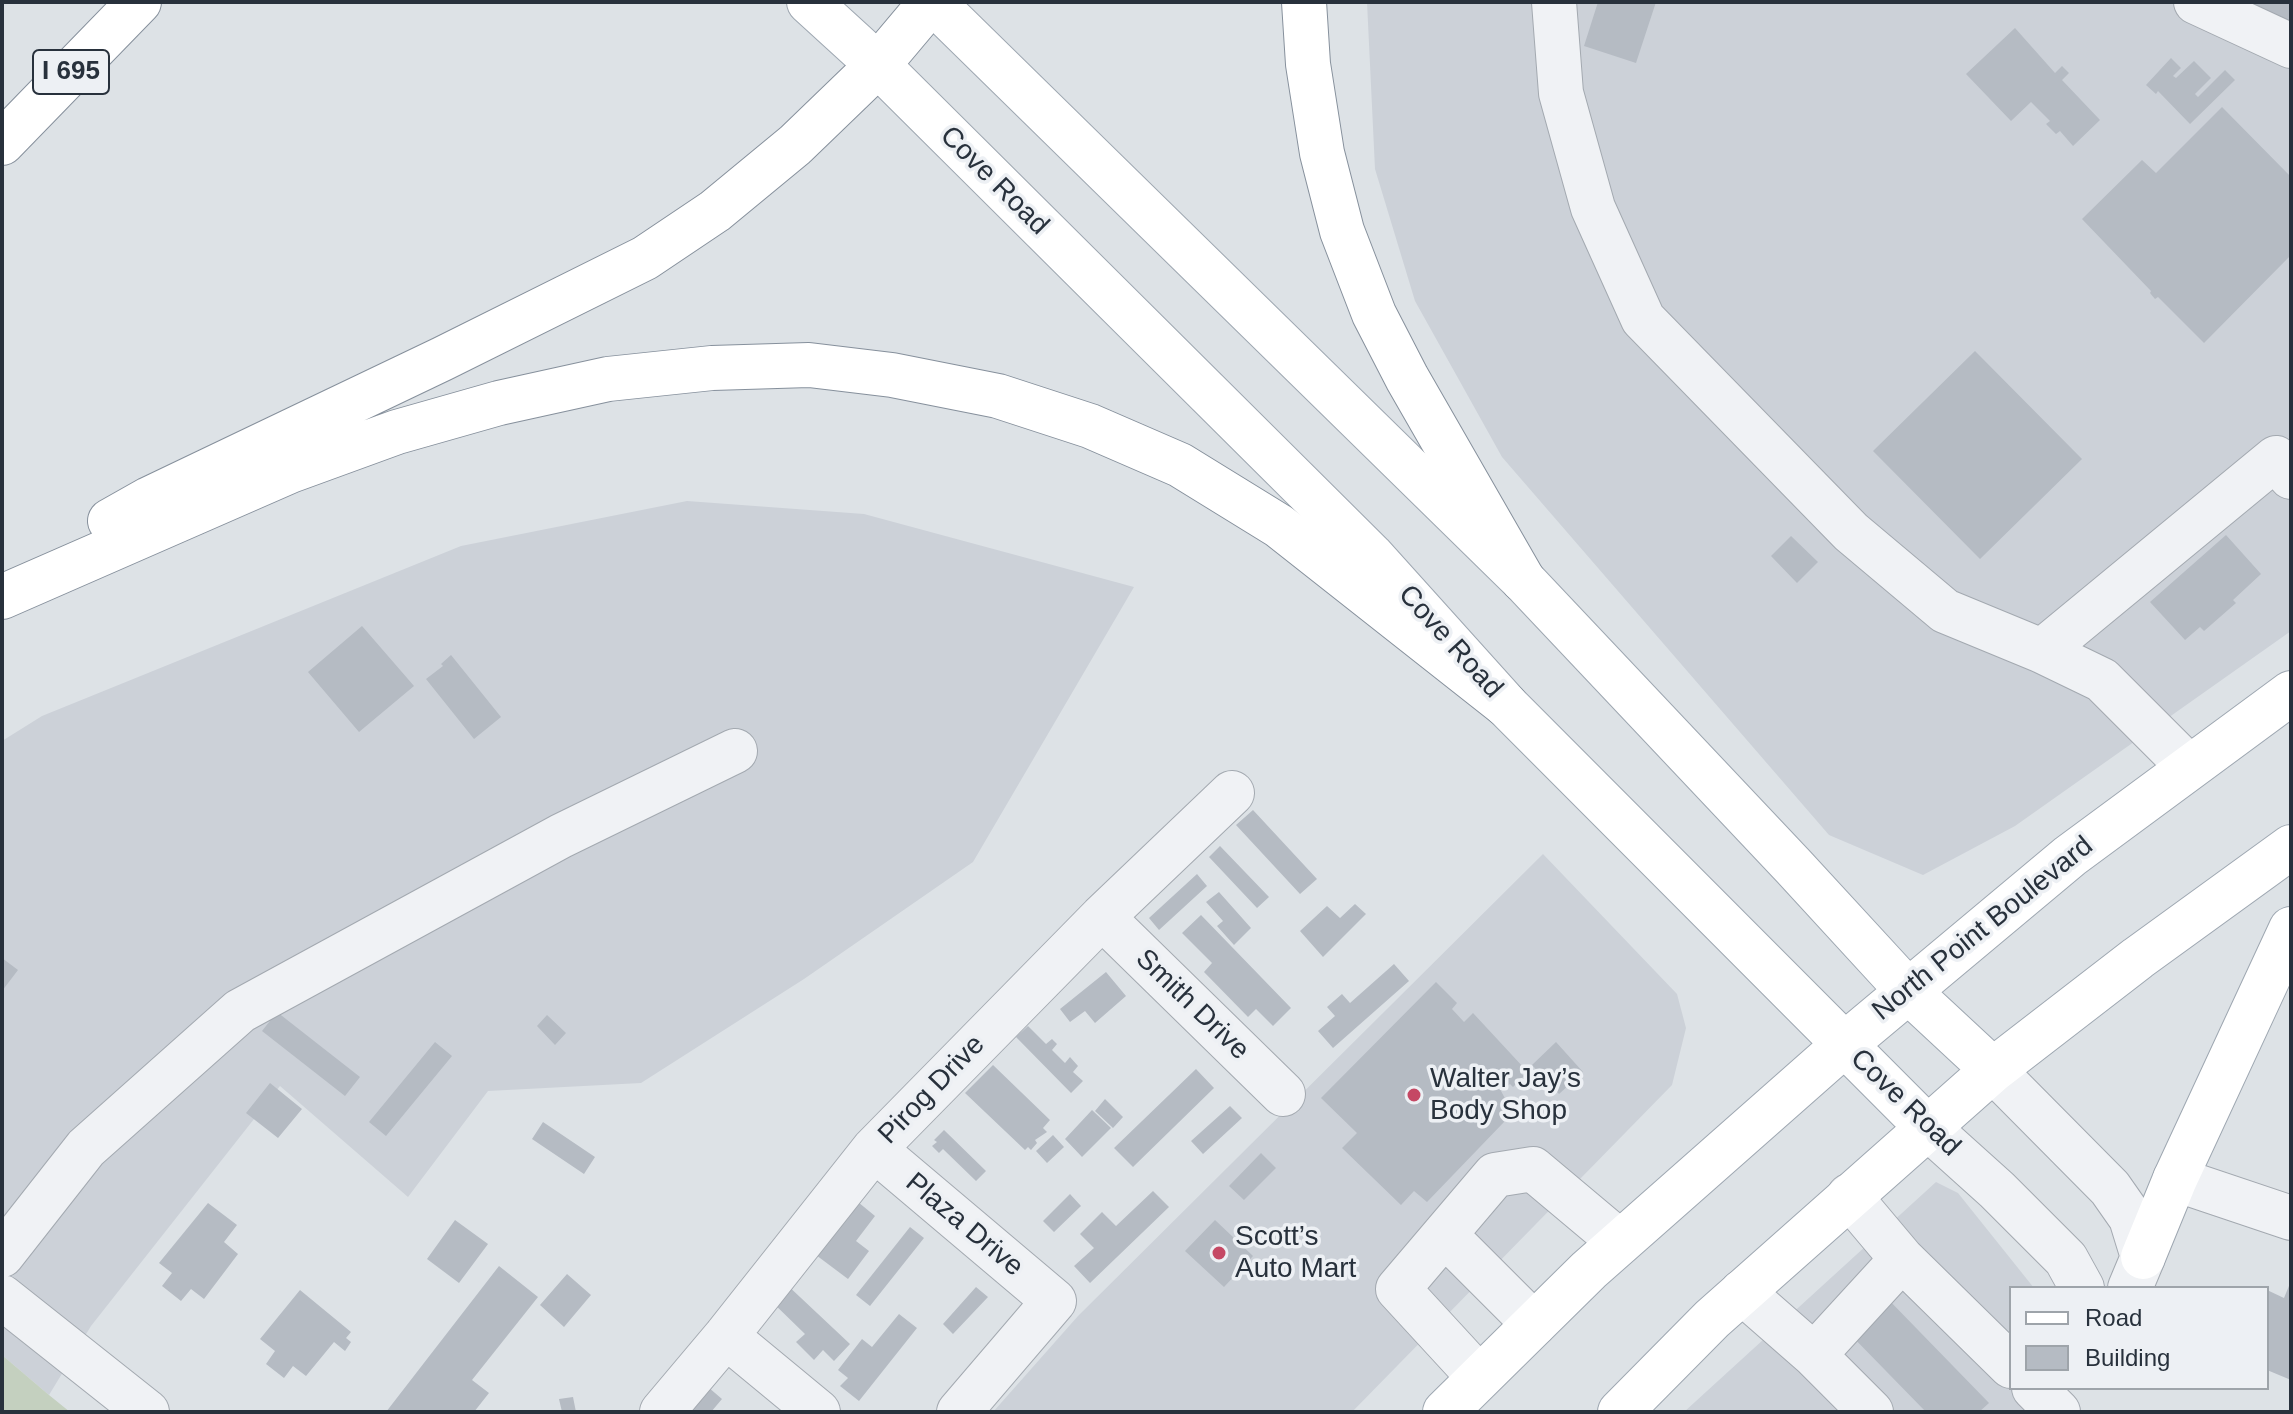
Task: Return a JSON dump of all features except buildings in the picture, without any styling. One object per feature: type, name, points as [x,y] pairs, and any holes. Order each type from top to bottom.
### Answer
[{"type":"main road","name":"I 695","points":[[2,143],[139,2]]},
{"type":"main road","name":"Cove Road","points":[[809,2],[878,65],[1371,555],[1506,705],[1927,1127]]},
{"type":"main road","points":[[2,582],[149,499],[645,258],[715,211],[795,145],[878,65],[932,2],[1523,580],[1908,991],[1993,1070]]},
{"type":"main road","points":[[1304,2],[1308,64],[1322,153],[1342,231],[1387,340],[1523,580]]},
{"type":"main road","points":[[2,597],[290,471],[397,432],[499,403],[608,379],[712,368],[809,365],[892,375],[998,396],[1090,426],[1180,465],[1279,526],[1506,705]]},
{"type":"main road","name":"North Point Boulevard","points":[[1445,1412],[1620,1242],[1844,1045],[2070,856],[2291,693]]},
{"type":"main road","points":[[1620,1412],[1712,1319],[1993,1070],[2138,958],[2291,847]]},
{"type":"main road","points":[[2136,1272],[2175,1179],[2291,929]]},
{"type":"street","points":[[1554,2],[1561,93],[1593,208],[1643,319],[1851,532],[1945,611],[2042,651],[2102,680],[2189,767]]},
{"type":"street","points":[[2196,2],[2291,46]]},
{"type":"street","points":[[2042,651],[2286,462]]},
{"type":"street","points":[[2,1255],[86,1148],[240,1011],[561,836],[735,751]]},
{"type":"street","name":"Pirog Drive","points":[[662,1412],[874,1149],[1102,917],[1232,793]]},
{"type":"street","name":"Smith Drive","points":[[1102,917],[1283,1094]]},
{"type":"street","points":[[1993,1070],[2110,1188],[2131,1218],[2136,1272]]},
{"type":"street","name":"Cove Road","points":[[1927,1127],[1997,1190],[2066,1259],[2081,1286]]},
{"type":"street","name":"Plaza Drive","points":[[874,1149],[1054,1301],[959,1412]]},
{"type":"street","points":[[1479,1377],[1398,1289],[1495,1175],[1533,1169],[1620,1242]]},
{"type":"street","points":[[2175,1179],[2291,1218]]},
{"type":"street","points":[[1849,1196],[1902,1259],[2009,1369]]},
{"type":"street","points":[[1445,1235],[1534,1324]]},
{"type":"street","points":[[1814,1355],[1902,1259]]},
{"type":"street","points":[[1742,1292],[1814,1355],[1871,1412]]},
{"type":"street","points":[[2,1297],[147,1412]]},
{"type":"street","points":[[726,1336],[818,1412]]},
{"type":"street","points":[[2074,1412],[2084,1390]]},
{"type":"shaded area","points":[[1367,2],[2291,2],[2291,631],[2015,826],[1923,875],[1829,835],[1502,457],[1415,301],[1375,169]]},
{"type":"shaded area","points":[[687,501],[864,514],[1134,587],[973,862],[804,979],[641,1083],[488,1091],[408,1197],[280,1086],[91,1326],[49,1395],[2,1355],[2,741],[42,716],[461,546]]},
{"type":"shaded area","points":[[1543,854],[1677,994],[1686,1028],[1672,1085],[1352,1412],[993,1412],[1078,1316]]},
{"type":"shaded area","points":[[1936,1182],[1958,1193],[2032,1286],[2009,1286],[2009,1390],[2041,1390],[2030,1412],[1684,1412]]},
{"type":"green space","points":[[2,1355],[49,1395],[70,1412],[2,1412]]},
{"type":"place","name":"Walter Jay’s Body Shop","points":[[1414,1095]]},
{"type":"place","name":"Scott’s Auto Mart","points":[[1219,1253]]}]
